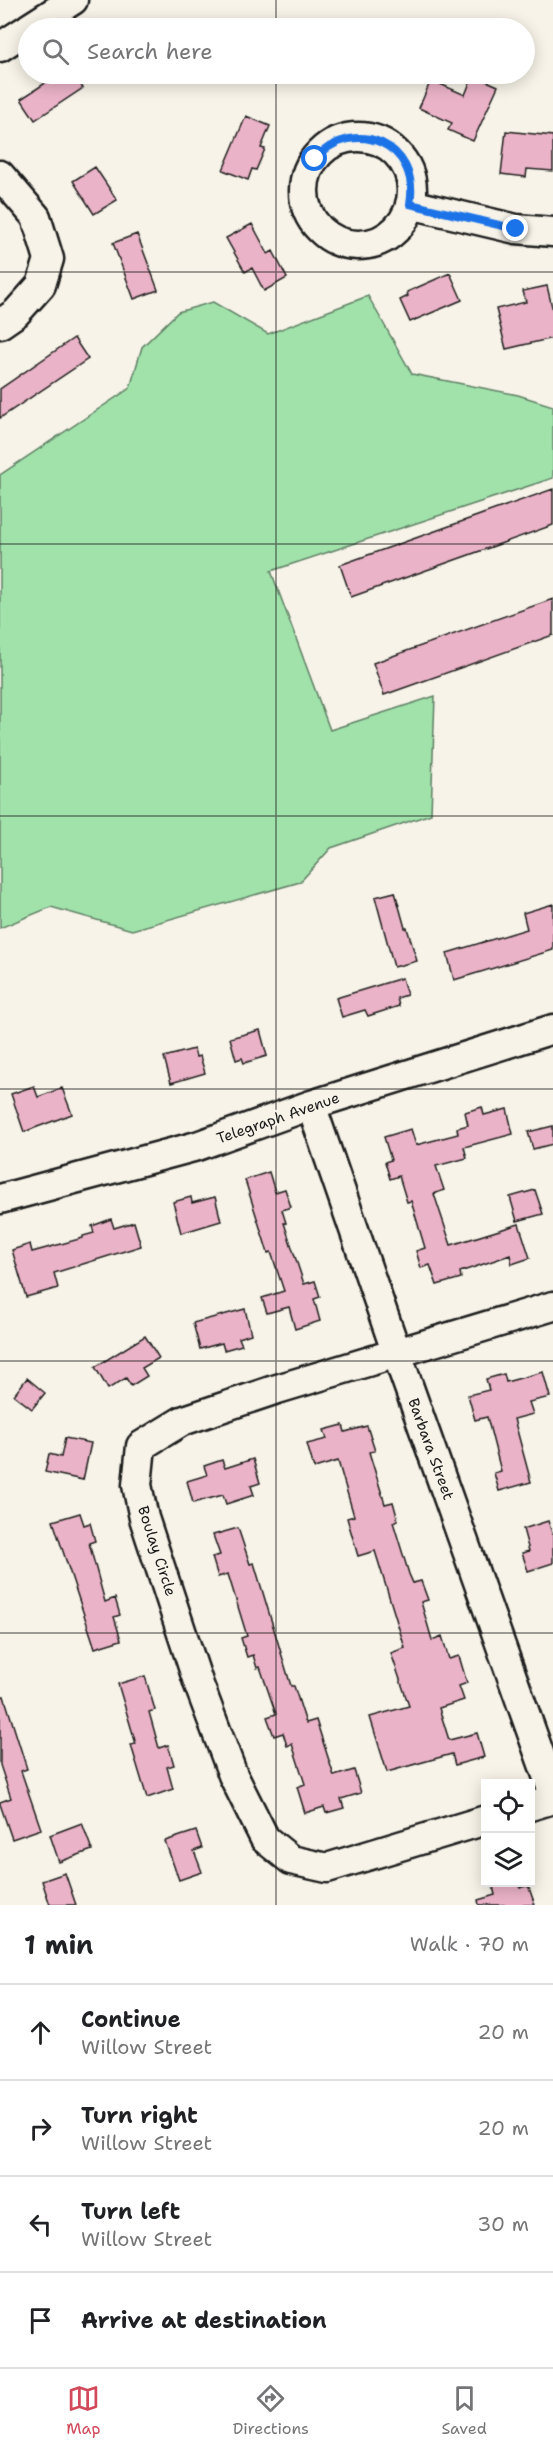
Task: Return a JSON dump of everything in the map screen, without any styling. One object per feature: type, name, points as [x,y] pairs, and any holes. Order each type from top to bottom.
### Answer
[{"type":"street","points":[[45,18],[73,0]]},
{"type":"street","points":[[0,47],[18,35]]},
{"type":"street","points":[[0,175],[36,217],[49,259],[42,285],[16,313],[0,324]]},
{"type":"street","points":[[410,204],[516,229],[553,231]]},
{"type":"street","name":"Telegraph Avenue","points":[[0,1199],[197,1146],[311,1105],[553,1029]]},
{"type":"street","name":"Barbara Street","points":[[311,1105],[553,1792]]},
{"type":"street","name":"Boulay Circle","points":[[481,1822],[327,1868],[291,1860],[265,1839],[233,1775],[199,1685],[144,1518],[137,1485],[141,1446],[182,1421],[274,1390],[553,1306]]},
{"type":"street","points":[[535,1805],[553,1799]]},
{"type":"green space","points":[[368,296],[412,374],[518,395],[553,406],[553,478],[271,571],[330,730],[435,696],[431,814],[331,848],[300,882],[132,930],[51,907],[0,928],[0,475],[130,388],[142,347],[178,312],[213,302],[268,334]]},
{"type":"building","points":[[44,84],[80,84],[83,88],[35,120],[21,99]]},
{"type":"building","points":[[429,84],[440,84],[465,95],[469,84],[498,86],[473,141],[448,130],[452,123],[419,108]]},
{"type":"building","points":[[246,116],[270,126],[261,148],[265,149],[256,170],[252,169],[248,180],[223,170]]},
{"type":"building","points":[[506,131],[553,136],[553,171],[527,169],[526,177],[501,174]]},
{"type":"building","points":[[95,167],[117,200],[94,214],[73,181]]},
{"type":"building","points":[[252,224],[268,254],[273,251],[287,278],[264,291],[252,268],[245,272],[226,238]]},
{"type":"building","points":[[137,234],[158,290],[134,299],[113,243]]},
{"type":"building","points":[[450,273],[462,300],[410,322],[400,300],[408,296],[407,292]]},
{"type":"building","points":[[547,286],[553,311],[553,338],[506,349],[496,309],[526,302],[523,291]]},
{"type":"building","points":[[74,338],[88,359],[0,418],[0,389]]},
{"type":"building","points":[[553,489],[553,525],[351,597],[340,565]]},
{"type":"building","points":[[553,599],[553,635],[384,695],[373,663]]},
{"type":"building","points":[[395,892],[417,961],[394,967],[375,897]]},
{"type":"building","points":[[553,904],[553,950],[454,980],[447,953],[527,929],[523,913]]},
{"type":"building","points":[[402,978],[407,995],[397,998],[399,1006],[368,1016],[365,1010],[342,1017],[336,998]]},
{"type":"building","points":[[260,1030],[267,1056],[244,1063],[242,1058],[236,1060],[230,1038]]},
{"type":"building","points":[[194,1049],[196,1057],[200,1056],[205,1073],[171,1083],[164,1057]]},
{"type":"building","points":[[34,1086],[38,1097],[62,1088],[72,1114],[24,1132],[11,1094]]},
{"type":"building","points":[[482,1107],[484,1115],[507,1109],[513,1134],[464,1147],[467,1158],[436,1166],[444,1190],[434,1194],[451,1245],[519,1224],[530,1258],[512,1264],[510,1255],[460,1272],[461,1278],[437,1285],[430,1265],[421,1268],[416,1251],[425,1248],[411,1201],[407,1202],[399,1176],[390,1179],[385,1162],[391,1160],[384,1137],[411,1129],[416,1145],[458,1134],[457,1128],[468,1125],[465,1112]]},
{"type":"building","points":[[553,1126],[553,1144],[533,1149],[528,1132]]},
{"type":"building","points":[[269,1172],[275,1192],[285,1189],[291,1207],[282,1210],[286,1223],[284,1223],[304,1284],[315,1281],[320,1297],[314,1299],[320,1321],[295,1329],[289,1307],[267,1313],[262,1298],[284,1291],[271,1252],[268,1253],[245,1180]]},
{"type":"building","points":[[535,1190],[543,1214],[517,1221],[510,1197]]},
{"type":"building","points":[[191,1197],[192,1203],[215,1197],[221,1221],[181,1233],[173,1202]]},
{"type":"building","points":[[111,1219],[114,1228],[134,1222],[141,1246],[54,1273],[58,1288],[26,1297],[12,1250],[30,1244],[32,1252],[83,1238],[83,1236],[94,1233],[92,1226]]},
{"type":"building","points":[[245,1309],[251,1334],[239,1338],[242,1345],[224,1350],[222,1343],[200,1349],[193,1323]]},
{"type":"building","points":[[145,1336],[159,1358],[142,1368],[147,1376],[131,1386],[126,1378],[108,1389],[95,1367]]},
{"type":"building","points":[[543,1372],[550,1397],[529,1402],[533,1414],[514,1419],[531,1482],[499,1491],[494,1473],[501,1471],[487,1417],[475,1420],[468,1395],[489,1390],[486,1379],[504,1374],[506,1382]]},
{"type":"building","points":[[27,1378],[45,1393],[32,1409],[14,1395]]},
{"type":"building","points":[[343,1425],[345,1432],[367,1426],[375,1451],[369,1452],[385,1504],[393,1502],[398,1520],[393,1522],[409,1574],[413,1583],[421,1581],[428,1600],[421,1602],[432,1640],[442,1636],[449,1659],[459,1656],[467,1683],[459,1686],[464,1700],[439,1708],[449,1740],[477,1733],[484,1757],[455,1765],[452,1754],[387,1772],[370,1717],[409,1706],[391,1653],[405,1648],[375,1551],[358,1556],[347,1518],[354,1516],[338,1461],[314,1468],[307,1444],[327,1439],[324,1430]]},
{"type":"building","points":[[65,1438],[91,1443],[83,1480],[45,1472],[49,1454],[61,1457]]},
{"type":"building","points":[[253,1459],[260,1483],[251,1486],[254,1495],[226,1504],[223,1495],[193,1503],[187,1481],[207,1475],[204,1466],[222,1460],[225,1468]]},
{"type":"building","points":[[80,1513],[84,1525],[90,1523],[95,1541],[89,1543],[105,1602],[115,1598],[120,1615],[114,1617],[121,1640],[95,1648],[53,1521]]},
{"type":"building","points":[[548,1521],[553,1536],[553,1563],[528,1571],[522,1553],[529,1551],[523,1529]]},
{"type":"building","points":[[238,1528],[250,1564],[254,1563],[291,1686],[294,1686],[306,1723],[316,1720],[334,1776],[354,1770],[361,1793],[341,1799],[344,1808],[326,1813],[324,1807],[305,1813],[297,1787],[305,1784],[292,1744],[287,1746],[283,1733],[274,1736],[267,1717],[276,1714],[260,1667],[257,1668],[253,1655],[247,1657],[241,1638],[247,1636],[228,1574],[218,1577],[212,1557],[220,1555],[213,1535]]},
{"type":"building","points":[[145,1676],[155,1710],[149,1712],[159,1748],[168,1745],[174,1765],[167,1767],[173,1789],[147,1798],[131,1745],[136,1744],[118,1684]]},
{"type":"building","points":[[4,1696],[27,1769],[21,1771],[41,1829],[12,1839],[0,1804],[11,1798],[0,1765],[0,1697]]},
{"type":"building","points":[[82,1823],[92,1850],[59,1862],[50,1835]]},
{"type":"building","points":[[196,1831],[202,1848],[194,1851],[202,1872],[179,1880],[165,1841]]},
{"type":"building","points":[[65,1873],[76,1905],[50,1905],[42,1881]]},
{"type":"building","points":[[493,1887],[529,1887],[535,1905],[479,1905],[478,1900],[495,1895]]},
{"type":"route","points":[[315,159],[330,144],[340,140],[361,137],[381,142],[398,155],[409,173],[412,183],[410,204],[516,229]]}]
